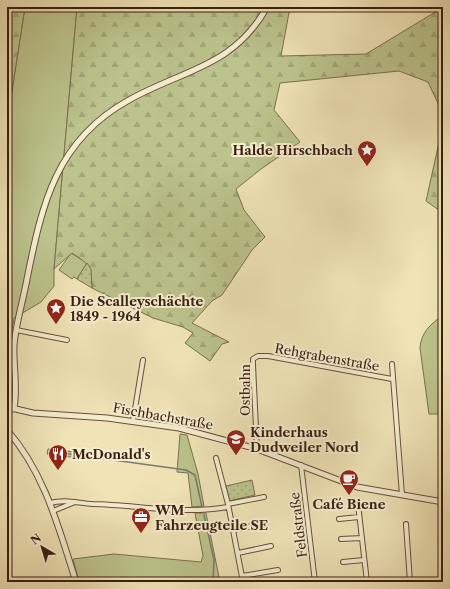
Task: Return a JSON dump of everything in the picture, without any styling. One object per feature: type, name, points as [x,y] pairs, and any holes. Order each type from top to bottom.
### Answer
[{"type":"street","points":[[7,412],[14,408],[16,388],[14,351],[16,330],[44,206],[56,176],[69,154],[98,123],[129,100],[206,66],[231,49],[258,20],[267,7]]},
{"type":"street","points":[[16,330],[67,340]]},
{"type":"street","name":"Rehgrabenstraße","points":[[258,356],[268,356],[392,379]]},
{"type":"street","name":"Ostbahn","points":[[257,449],[253,359],[258,356]]},
{"type":"street","points":[[133,421],[142,360]]},
{"type":"street","name":"Rehgrabenstraße","points":[[392,364],[402,495]]},
{"type":"street","name":"Fischbachstraße","points":[[7,407],[33,413],[133,421],[179,428],[257,449],[357,486],[443,502]]},
{"type":"street","points":[[7,430],[20,445],[40,480],[53,511],[76,582]]},
{"type":"street","points":[[216,458],[228,506],[243,582]]},
{"type":"street","name":"Feldstraße","points":[[300,465],[314,582]]},
{"type":"street","points":[[50,503],[59,501],[201,511],[264,497]]},
{"type":"street","points":[[53,511],[75,502]]},
{"type":"street","points":[[345,582],[367,582],[358,504]]},
{"type":"street","points":[[339,519],[359,517]]},
{"type":"street","points":[[233,530],[266,523]]},
{"type":"street","points":[[406,524],[410,582]]},
{"type":"street","points":[[341,539],[362,538]]},
{"type":"street","points":[[238,553],[271,546]]},
{"type":"street","points":[[343,562],[364,560]]},
{"type":"street","points":[[242,576],[278,570]]},
{"type":"green space","points":[[7,7],[25,7],[7,123]]},
{"type":"green space","points":[[25,7],[77,7],[54,269],[54,286],[41,302],[14,318],[7,383],[7,123]]},
{"type":"green space","points":[[77,7],[290,7],[281,56],[366,54],[437,11],[440,7],[443,7],[443,114],[428,82],[399,71],[280,83],[274,110],[300,142],[261,169],[236,189],[244,210],[265,237],[252,250],[222,295],[212,301],[192,323],[229,342],[222,344],[210,361],[185,343],[193,333],[183,327],[153,318],[92,288],[90,270],[83,260],[72,253],[54,269]]},
{"type":"green space","points":[[443,134],[443,213],[426,201],[440,138]]},
{"type":"green space","points":[[71,253],[87,263],[77,279],[74,277],[72,279],[59,270]]},
{"type":"green space","points":[[87,263],[91,269],[92,288],[77,279]]},
{"type":"green space","points":[[443,315],[443,414],[429,414],[420,348],[422,337],[427,329]]},
{"type":"green space","points":[[180,434],[187,435],[198,474],[204,506],[192,507],[188,473],[177,472]]},
{"type":"green space","points":[[48,449],[94,454],[93,460],[47,454]]},
{"type":"green space","points":[[252,480],[255,495],[229,501],[226,486]]},
{"type":"green space","points":[[195,513],[206,513],[220,582],[79,582],[73,559],[114,554],[201,562],[203,556]]},
{"type":"waterway","points":[[55,452],[186,470],[195,475],[202,507]]},
{"type":"waterway","points":[[204,515],[214,560],[213,582]]},
{"type":"place","name":"Halde Hirschbach","points":[[367,167]]},
{"type":"place","name":"Die Scalleyschächte 1849 - 1964","points":[[56,325]]},
{"type":"place","name":"Kinderhaus Dudweiler Nord","points":[[236,456]]},
{"type":"place","name":"McDonald's","points":[[58,471]]},
{"type":"place","name":"Café Biene","points":[[349,496]]},
{"type":"place","name":"WM Fahrzeugteile SE","points":[[141,534]]}]
